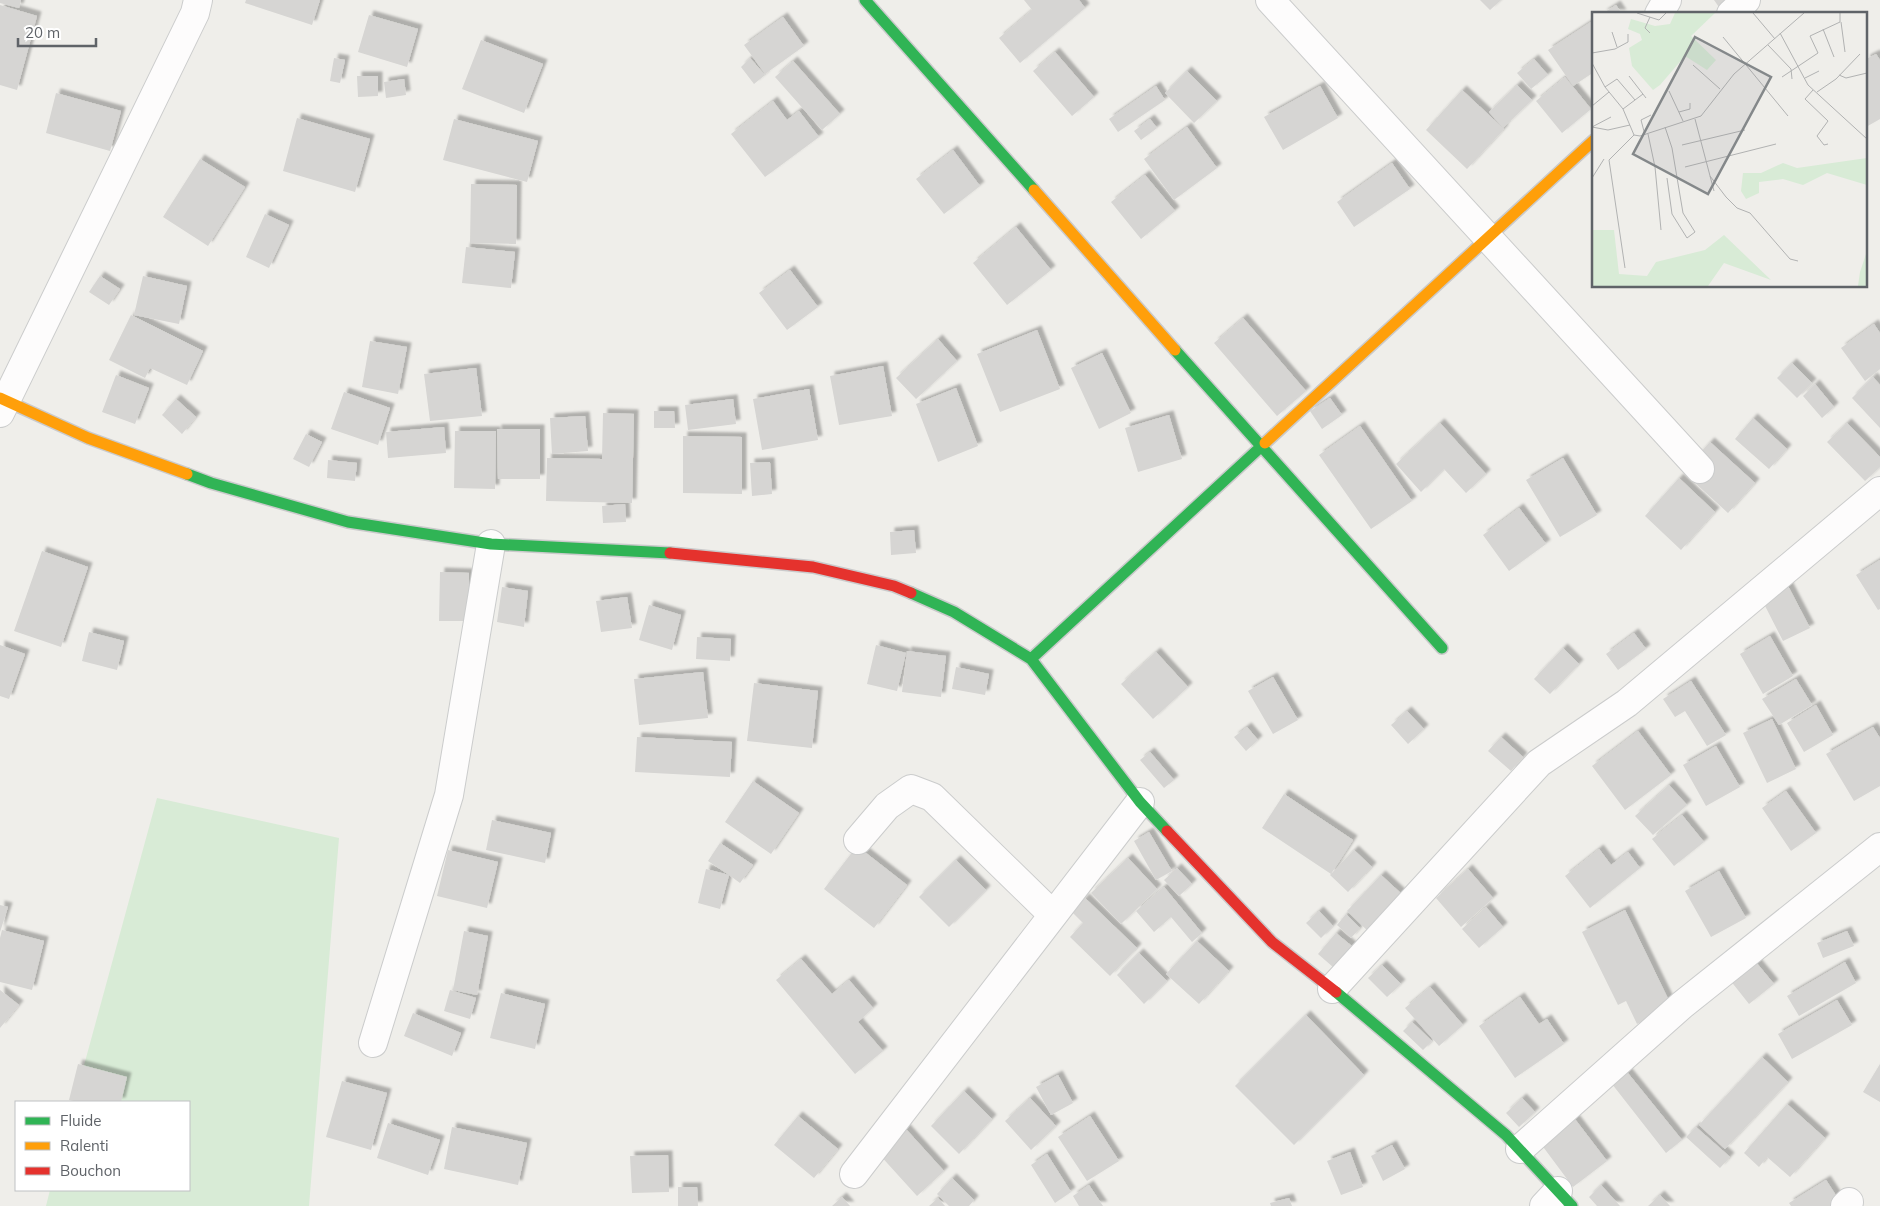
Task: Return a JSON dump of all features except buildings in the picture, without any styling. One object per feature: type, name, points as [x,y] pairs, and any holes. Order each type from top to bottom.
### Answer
[{"type":"street","points":[[198,0],[191,22],[2,404],[211,483],[348,522],[491,544],[683,554],[813,567],[894,586],[954,612],[1031,659],[1140,802],[1272,942],[1332,989],[1506,1135],[1520,1149],[1558,1201]]},
{"type":"street","points":[[865,0],[1260,447],[1442,648]]},
{"type":"street","points":[[1270,0],[1487,239],[1700,469]]},
{"type":"street","points":[[1660,12],[1667,0]]},
{"type":"street","points":[[1733,12],[1746,0]]},
{"type":"street","points":[[1031,659],[1592,142]]},
{"type":"street","points":[[1332,989],[1539,763],[1627,704],[1880,492]]},
{"type":"street","points":[[373,1042],[449,795],[491,544]]},
{"type":"street","points":[[858,840],[887,806],[911,789],[932,797],[1053,915]]},
{"type":"street","points":[[854,1174],[1140,802]]},
{"type":"street","points":[[1520,1149],[1682,1006],[1880,847]]},
{"type":"green space","points":[[157,798],[339,838],[309,1206],[46,1206],[50,1191],[190,1191],[190,1101],[74,1101]]},
{"type":"traffic: fast","points":[[865,0],[1034,190]]},
{"type":"traffic: fast","points":[[1175,350],[1442,648]]},
{"type":"traffic: fast","points":[[1031,659],[1265,443]]},
{"type":"traffic: fast","points":[[187,474],[211,483],[348,522],[491,544],[670,553]]},
{"type":"traffic: fast","points":[[911,593],[954,612],[1031,659],[1140,802],[1167,831]]},
{"type":"traffic: fast","points":[[1336,992],[1506,1135],[1572,1206]]},
{"type":"traffic: slow","points":[[1265,443],[1592,142]]},
{"type":"traffic: slow","points":[[1034,190],[1175,350]]},
{"type":"traffic: slow","points":[[0,398],[88,438],[187,474]]},
{"type":"traffic: jam","points":[[670,553],[813,567],[894,586],[911,593]]},
{"type":"traffic: jam","points":[[1167,831],[1272,942],[1336,992]]}]
